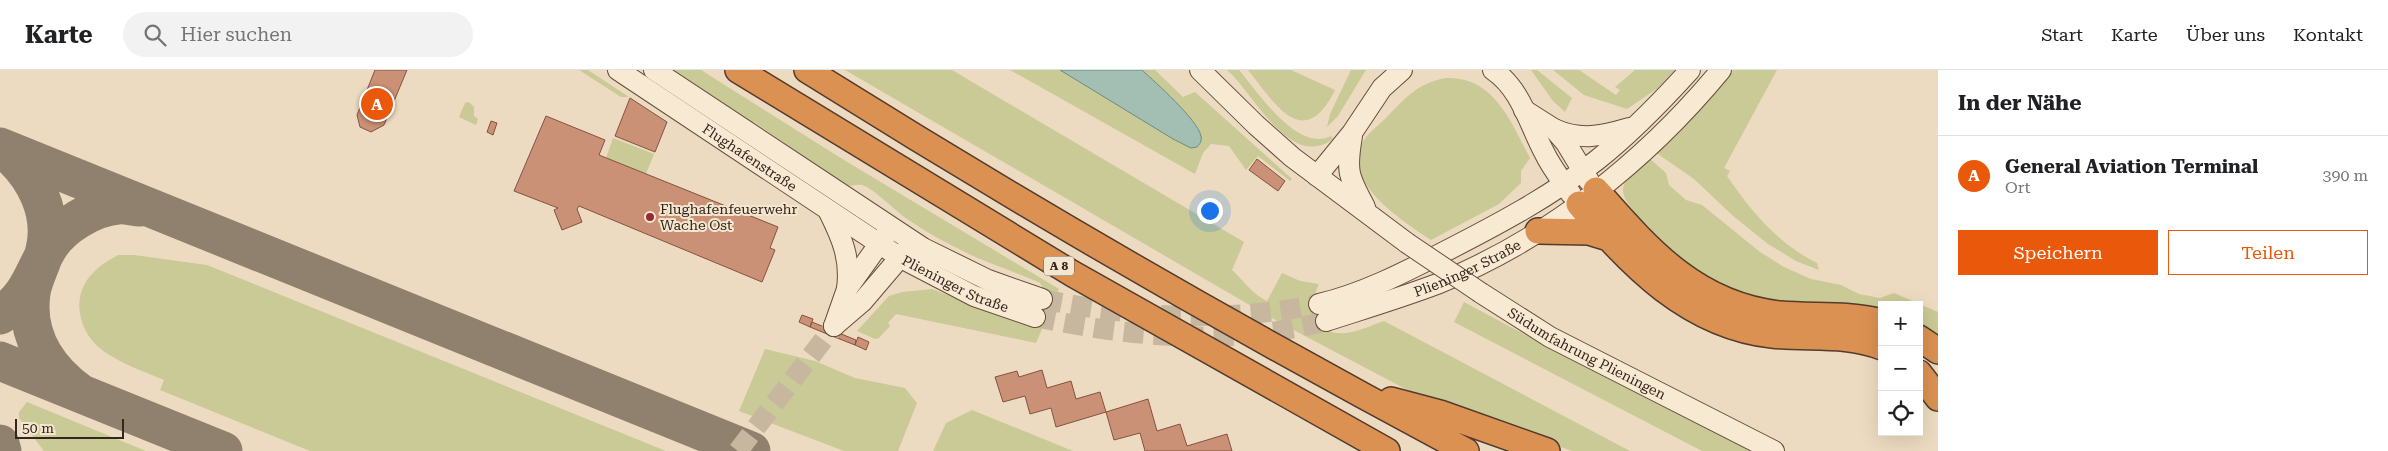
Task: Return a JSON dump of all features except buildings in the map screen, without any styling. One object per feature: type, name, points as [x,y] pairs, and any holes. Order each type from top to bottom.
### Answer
[{"type":"highway","name":"A 8","points":[[738,70],[1064,269],[1387,451]]},
{"type":"highway","points":[[808,70],[1092,242],[1350,389],[1466,451]]},
{"type":"highway","points":[[1586,188],[1612,240],[1665,290],[1695,312],[1714,320],[1762,334],[1839,338],[1878,346]]},
{"type":"highway","points":[[1586,188],[1671,268],[1695,287],[1719,299],[1769,312],[1844,315],[1878,321]]},
{"type":"highway","points":[[1538,231],[1589,232],[1612,240]]},
{"type":"highway","points":[[1923,341],[1938,351]]},
{"type":"highway","points":[[1923,378],[1938,398]]},
{"type":"highway","points":[[1350,389],[1435,412],[1547,451]]},
{"type":"main road","name":"Flughafenstraße","points":[[618,70],[879,244]]},
{"type":"main road","name":"Flughafenstraße","points":[[654,70],[891,228]]},
{"type":"main road","name":"Südumfahrung Plieningen","points":[[1200,70],[1263,132],[1317,176],[1407,243],[1481,293],[1550,337],[1774,451]]},
{"type":"main road","points":[[1317,176],[1352,133],[1382,88],[1402,70]]},
{"type":"main road","points":[[1494,70],[1509,84],[1524,110],[1546,157],[1564,183],[1586,188],[1661,136],[1721,70]]},
{"type":"main road","points":[[1586,188],[1636,126],[1690,70]]},
{"type":"main road","points":[[1524,110],[1554,129],[1573,136],[1590,137],[1636,126]]},
{"type":"main road","points":[[1554,129],[1568,146],[1586,188]]},
{"type":"main road","points":[[1352,133],[1348,169],[1353,185],[1370,216]]},
{"type":"main road","name":"Plieninger Straße","points":[[1564,183],[1500,223],[1424,263],[1350,294],[1322,312],[1384,303],[1438,283],[1488,260],[1538,231],[1586,188]]},
{"type":"main road","points":[[828,211],[848,257],[849,269],[847,289],[834,326],[862,302],[913,242]]},
{"type":"main road","points":[[847,289],[891,228]]},
{"type":"main road","name":"Plieninger Straße","points":[[879,244],[901,258],[974,296],[1038,308],[913,242],[891,228]]},
{"type":"green space","points":[[579,70],[588,70],[629,97],[621,97]]},
{"type":"green space","points":[[669,70],[701,70],[844,160],[1059,289],[1036,343],[896,314],[888,323],[890,326],[879,338],[875,339],[857,331],[889,296],[902,292],[932,289],[1026,325],[1041,306],[1044,294],[1043,288],[1036,281],[973,256],[929,233],[907,219],[866,187],[860,185],[847,186],[754,122],[751,125]]},
{"type":"green space","points":[[845,70],[952,70],[1244,242],[1232,270],[1252,291],[1267,301],[1282,273],[1300,281],[1319,284],[1316,292],[1315,307],[1322,325],[1329,331],[1346,333],[1384,321],[1630,451],[1572,451],[1417,395],[1284,325]]},
{"type":"green space","points":[[1010,70],[1155,70],[1183,97],[1195,92],[1292,179],[1290,181],[1258,156],[1246,170],[1229,146],[1211,144],[1203,153],[1195,174]]},
{"type":"green space","points":[[1227,70],[1239,70],[1267,105],[1292,128],[1305,136],[1318,139],[1331,136],[1333,139],[1317,146],[1302,145],[1287,137],[1274,125]]},
{"type":"green space","points":[[1248,70],[1291,70],[1335,90],[1323,109],[1312,118],[1301,120],[1290,116],[1279,108]]},
{"type":"green space","points":[[1351,70],[1366,70],[1338,116],[1327,127],[1330,114]]},
{"type":"green space","points":[[1531,70],[1537,70],[1572,98],[1565,112],[1553,101]]},
{"type":"green space","points":[[1553,70],[1579,70],[1616,95],[1620,90],[1615,87],[1635,70],[1675,70],[1658,88],[1627,109],[1584,95]]},
{"type":"green space","points":[[1733,70],[1777,70],[1724,168],[1730,171],[1727,176],[1766,226],[1790,246],[1817,263],[1819,270],[1796,261],[1768,244],[1732,215],[1694,179],[1655,152],[1711,96]]},
{"type":"green space","points":[[1446,78],[1463,79],[1489,93],[1508,116],[1530,158],[1521,171],[1521,183],[1499,204],[1431,240],[1393,212],[1368,187],[1361,174],[1358,160],[1361,145],[1366,137],[1407,97],[1428,83]]},
{"type":"green space","points":[[469,102],[474,107],[474,116],[478,119],[476,125],[459,117],[465,103]]},
{"type":"green space","points":[[613,138],[654,154],[646,174],[606,158]]},
{"type":"green space","points":[[1649,158],[1666,173],[1669,185],[1686,200],[1702,205],[1760,252],[1784,267],[1811,279],[1841,285],[1859,294],[1880,298],[1894,293],[1913,301],[1878,301],[1878,313],[1790,303],[1767,299],[1724,286],[1688,264],[1628,204],[1623,189],[1630,176]]},
{"type":"green space","points":[[118,255],[134,255],[207,265],[666,451],[310,451],[160,390],[164,380],[117,359],[102,350],[94,342],[87,333],[80,313],[79,302],[81,292],[86,282],[96,270]]},
{"type":"green space","points":[[1464,302],[1583,366],[1750,451],[1702,451],[1454,322]]},
{"type":"green space","points":[[1923,306],[1938,312],[1938,338],[1923,329]]},
{"type":"green space","points":[[765,349],[815,361],[855,378],[905,388],[917,403],[898,451],[844,451],[739,411]]},
{"type":"green space","points":[[27,402],[146,451],[44,451],[19,418],[19,412]]},
{"type":"green space","points":[[972,410],[1073,451],[933,451],[946,423]]},
{"type":"shaded area","points":[[1060,70],[1142,70],[1192,120],[1201,136],[1200,144],[1197,147],[1191,148],[1173,139]]},
{"type":"taxiway","points":[[0,147],[751,451]]},
{"type":"taxiway","points":[[7,152],[26,172],[40,195],[47,222],[45,250],[31,293],[31,323],[35,337],[48,362],[68,384],[80,393]]},
{"type":"taxiway","points":[[0,315],[10,308],[24,293],[48,248],[69,225],[98,209],[121,205],[141,207]]},
{"type":"taxiway","points":[[0,361],[223,451]]},
{"type":"taxiway","points":[[0,444],[2,451]]},
{"type":"tunnel","points":[[1042,299],[1111,310],[1180,316],[1250,314],[1319,304]]},
{"type":"tunnel","points":[[1035,317],[1107,330],[1180,336],[1254,334],[1326,321]]},
{"type":"tunnel","points":[[738,451],[834,326]]},
{"type":"place","name":"General Aviation Terminal","points":[[377,104]]},
{"type":"place","name":"Flughafenfeuerwehr Wache Ost","points":[[650,217]]}]
